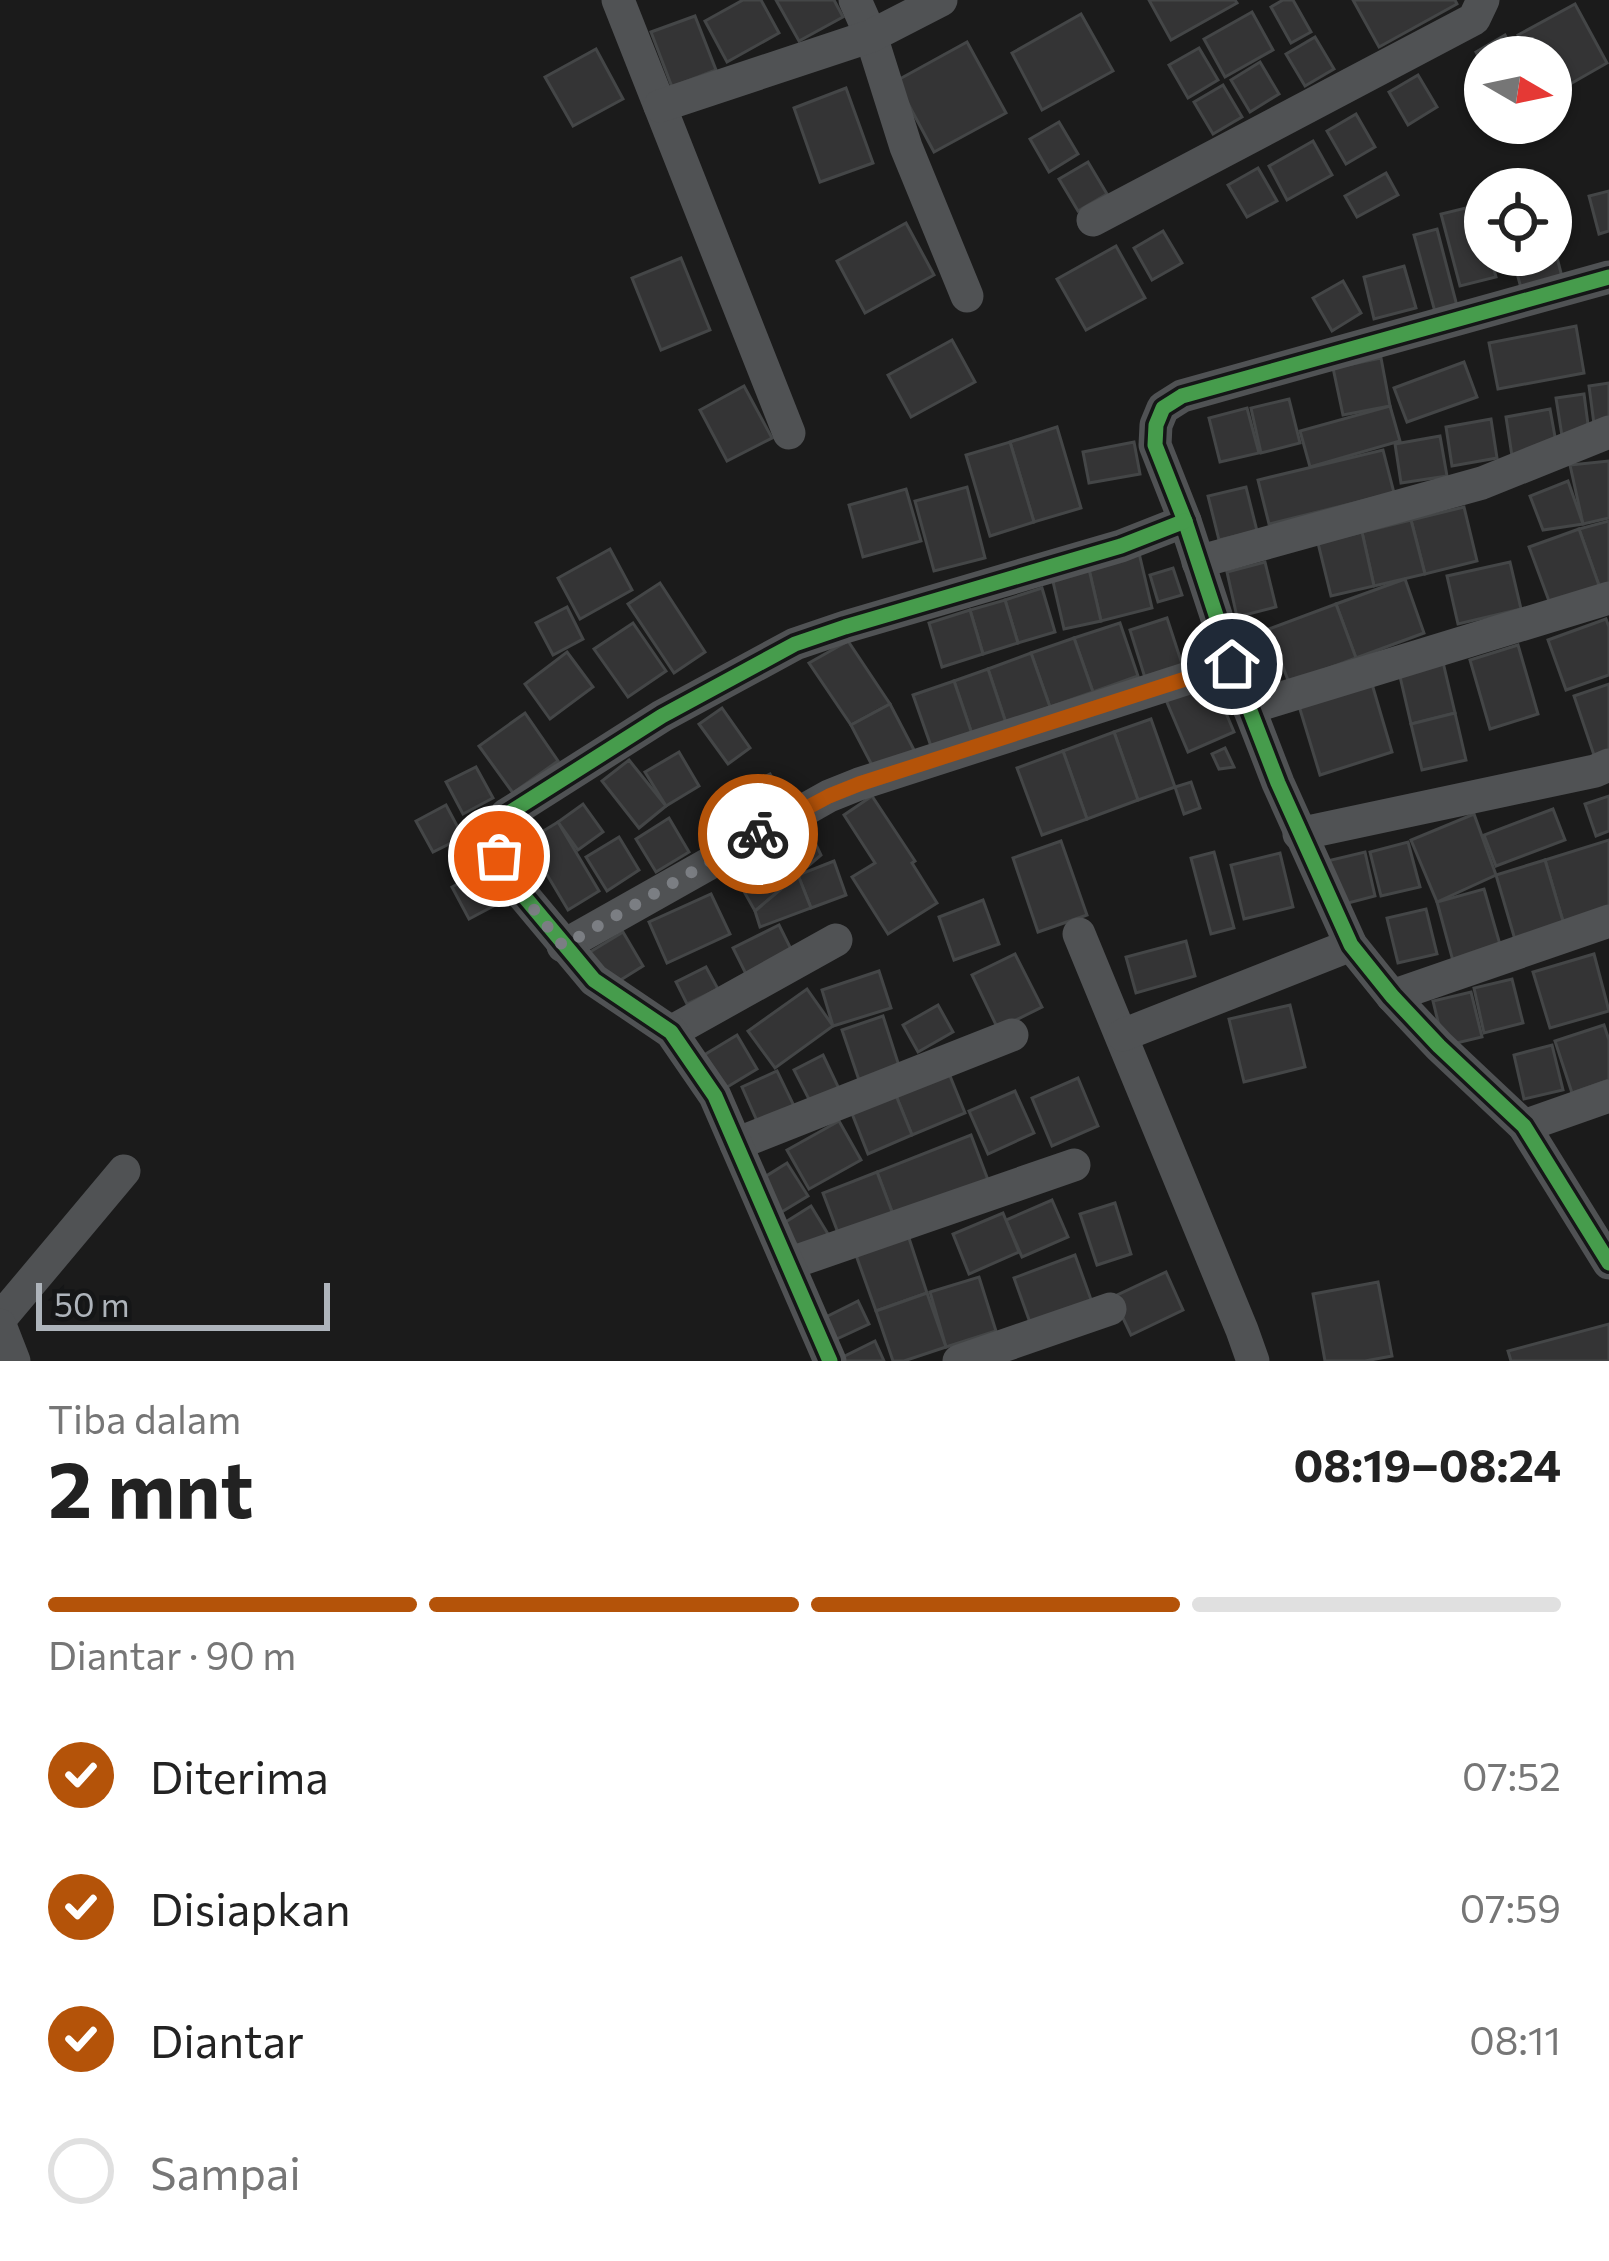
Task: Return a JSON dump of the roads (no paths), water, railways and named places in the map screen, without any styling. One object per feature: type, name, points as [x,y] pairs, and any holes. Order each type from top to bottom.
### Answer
[{"type":"street","points":[[618,0],[789,433]]},
{"type":"street","points":[[855,0],[906,147],[967,296]]},
{"type":"street","points":[[660,106],[871,36],[941,0]]},
{"type":"street","points":[[1093,220],[1474,19],[1483,0]]},
{"type":"street","points":[[1609,277],[1182,396],[1163,408],[1156,425],[1156,446],[1232,664],[1299,834],[1352,945],[1439,1046],[1524,1126],[1609,1263]]},
{"type":"street","points":[[1198,562],[1482,484],[1609,432]]},
{"type":"street","points":[[830,1361],[715,1096],[671,1033],[594,980],[508,877],[499,856],[498,834],[506,815],[662,716],[795,644],[1120,546],[1185,521]]},
{"type":"street","points":[[1249,708],[1609,598]]},
{"type":"street","points":[[563,946],[829,796],[1232,664]]},
{"type":"street","points":[[1299,834],[1609,765]]},
{"type":"street","points":[[1393,996],[1609,921]]},
{"type":"street","points":[[1079,934],[1253,1361]]},
{"type":"street","points":[[671,1033],[836,940]]},
{"type":"street","points":[[1123,1035],[1352,945]]},
{"type":"street","points":[[736,1144],[1012,1035]]},
{"type":"street","points":[[1524,1126],[1609,1096]]},
{"type":"street","points":[[788,1264],[1074,1165]]},
{"type":"street","points":[[14,1361],[0,1322],[124,1171]]},
{"type":"street","points":[[959,1361],[1110,1309]]}]
